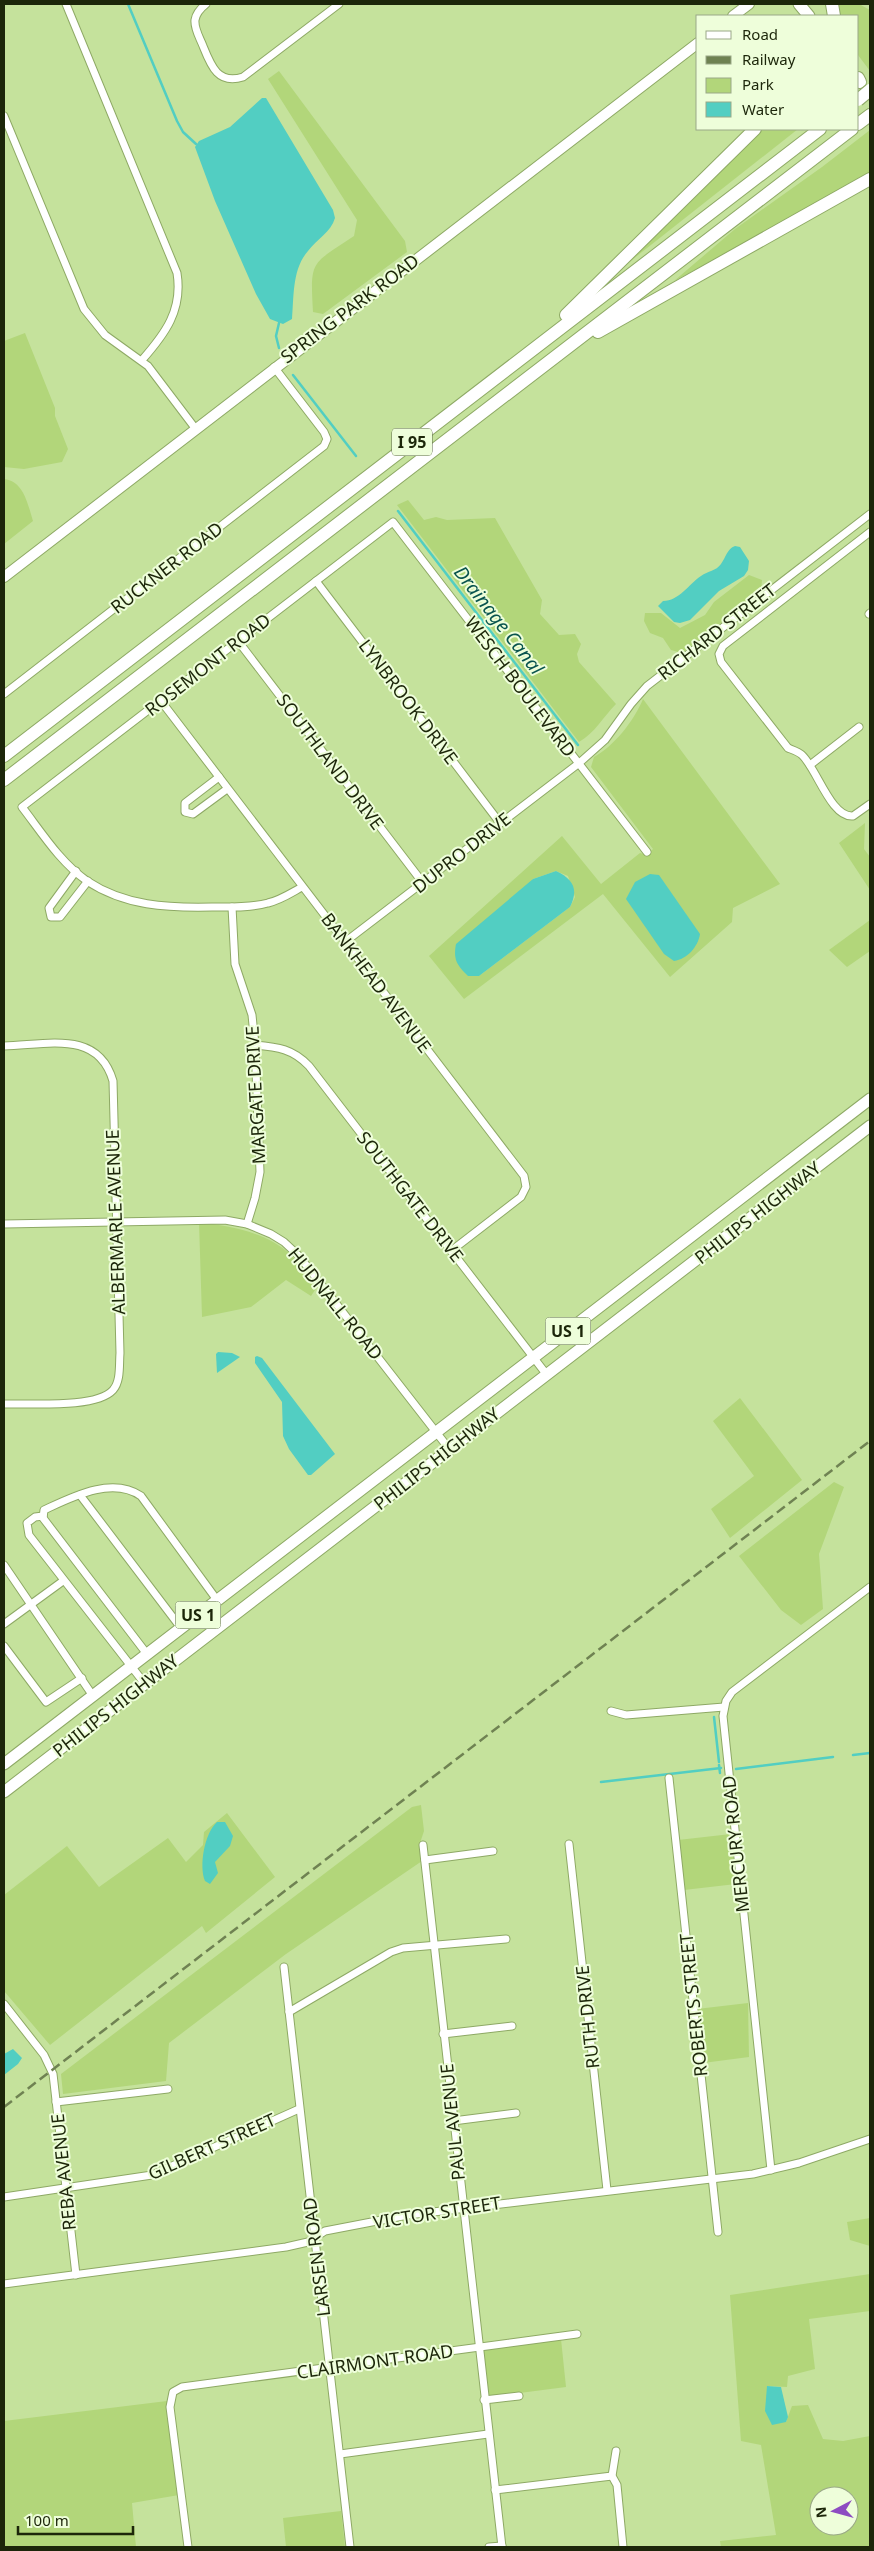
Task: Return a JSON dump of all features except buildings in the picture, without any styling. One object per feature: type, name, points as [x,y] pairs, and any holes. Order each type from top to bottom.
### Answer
[{"type":"highway","points":[[859,99],[870,90]]},
{"type":"highway","points":[[859,123],[870,115]]},
{"type":"highway","points":[[530,351],[754,130]]},
{"type":"highway","name":"I 95","points":[[4,756],[819,130]]},
{"type":"highway","name":"I 95","points":[[4,780],[851,130]]},
{"type":"highway","points":[[552,358],[680,284],[870,179]]},
{"type":"main road","points":[[734,15],[749,4]]},
{"type":"main road","points":[[799,4],[808,15]]},
{"type":"main road","name":"SPRING PARK ROAD","points":[[4,577],[274,367],[696,45]]},
{"type":"main road","points":[[859,80],[870,96]]},
{"type":"main road","name":"PHILIPS HIGHWAY","points":[[4,1764],[870,1099]]},
{"type":"main road","name":"PHILIPS HIGHWAY","points":[[4,1792],[870,1126]]},
{"type":"street","points":[[66,4],[177,273],[179,287],[176,311],[162,336],[142,360]]},
{"type":"street","points":[[206,4],[196,18],[196,29],[212,68],[218,75],[231,79],[243,77],[339,4]]},
{"type":"street","points":[[4,116],[84,309],[105,335],[142,360],[196,428]]},
{"type":"street","name":"RUCKNER ROAD","points":[[4,694],[324,446],[327,440],[324,432],[274,367]]},
{"type":"street","name":"RICHARD STREET","points":[[578,764],[605,740],[630,704],[647,686],[870,514]]},
{"type":"street","name":"WESCH BOULEVARD","points":[[393,522],[647,852]]},
{"type":"street","name":"ROSEMONT ROAD","points":[[76,871],[53,848],[22,807],[393,522]]},
{"type":"street","points":[[870,532],[720,650],[720,658],[727,670],[788,748],[802,754],[816,774],[819,783],[844,815],[857,814],[870,804]]},
{"type":"street","name":"LYNBROOK DRIVE","points":[[316,581],[500,823]]},
{"type":"street","name":"SOUTHLAND DRIVE","points":[[238,641],[423,882]]},
{"type":"street","name":"BANKHEAD AVENUE","points":[[161,701],[524,1176],[526,1187],[521,1198],[451,1251]]},
{"type":"street","points":[[810,765],[858,727]]},
{"type":"street","name":"DUPRO DRIVE","points":[[345,942],[578,764]]},
{"type":"street","points":[[219,777],[185,803],[185,812],[193,814],[227,789]]},
{"type":"street","points":[[88,881],[60,917],[51,917],[49,908],[76,871],[88,881],[114,895],[145,904],[177,908],[232,907],[269,903],[302,887]]},
{"type":"street","name":"MARGATE DRIVE","points":[[232,907],[235,964],[252,1015],[255,1045],[260,1172],[247,1224]]},
{"type":"street","name":"ALBERMARLE AVENUE","points":[[4,1046],[77,1044],[94,1050],[105,1063],[112,1081],[119,1376],[113,1390],[106,1396],[85,1402],[4,1404]]},
{"type":"street","name":"SOUTHGATE DRIVE","points":[[255,1045],[286,1049],[301,1058],[309,1066],[547,1375]]},
{"type":"street","name":"HUDNALL ROAD","points":[[4,1224],[212,1219],[247,1224],[284,1242],[299,1256],[450,1450]]},
{"type":"street","points":[[147,1654],[56,1536],[43,1516],[44,1510],[80,1495],[116,1488],[130,1490],[142,1496],[217,1600]]},
{"type":"street","points":[[80,1495],[181,1628]]},
{"type":"street","points":[[43,1516],[35,1517],[27,1523],[29,1535],[145,1684]]},
{"type":"street","points":[[4,1565],[93,1696]]},
{"type":"street","points":[[4,1624],[63,1581]]},
{"type":"street","points":[[611,1711],[626,1715],[724,1706],[732,1692],[870,1587]]},
{"type":"street","points":[[4,1646],[46,1702],[82,1678]]},
{"type":"street","name":"MERCURY ROAD","points":[[724,1706],[723,1723],[771,2170]]},
{"type":"street","name":"ROBERTS STREET","points":[[669,1778],[718,2232]]},
{"type":"street","name":"RUTH DRIVE","points":[[569,1844],[607,2190]]},
{"type":"street","name":"PAUL AVENUE","points":[[423,1846],[462,2207],[502,2546]]},
{"type":"street","points":[[425,1860],[494,1852]]},
{"type":"street","points":[[289,2012],[379,1957],[403,1948],[506,1939]]},
{"type":"street","name":"LARSEN ROAD","points":[[284,1967],[350,2547]]},
{"type":"street","name":"REBA AVENUE","points":[[4,2004],[44,2056],[51,2069],[76,2275]]},
{"type":"street","points":[[443,2034],[512,2026]]},
{"type":"street","points":[[56,2102],[168,2089]]},
{"type":"street","name":"GILBERT STREET","points":[[4,2197],[152,2175],[299,2109]]},
{"type":"street","points":[[453,2121],[516,2113]]},
{"type":"street","name":"VICTOR STREET","points":[[4,2284],[265,2251],[315,2238],[324,2231],[462,2207],[771,2170],[870,2139]]},
{"type":"street","name":"CLAIRMONT ROAD","points":[[188,2547],[170,2408],[173,2392],[182,2387],[577,2334]]},
{"type":"street","points":[[484,2400],[518,2396]]},
{"type":"street","points":[[340,2454],[488,2434]]},
{"type":"street","points":[[616,2451],[612,2476],[617,2485],[623,2547]]},
{"type":"street","points":[[495,2490],[612,2476]]},
{"type":"street","points":[[489,2547],[502,2546]]},
{"type":"green space","points":[[838,4],[859,4],[870,10],[870,71],[859,56],[859,15],[840,15]]},
{"type":"green space","points":[[279,71],[405,241],[407,252],[323,314],[313,312],[313,272],[321,259],[354,236],[357,220],[268,79]]},
{"type":"green space","points":[[758,130],[797,130],[609,278]]},
{"type":"green space","points":[[870,130],[870,176],[674,281],[735,229]]},
{"type":"green space","points":[[25,333],[55,408],[55,416],[68,449],[62,462],[24,469],[4,467],[4,341]]},
{"type":"green space","points":[[4,479],[11,481],[21,489],[33,521],[4,544]]},
{"type":"green space","points":[[408,500],[424,520],[436,517],[447,520],[495,518],[542,600],[540,614],[559,635],[575,634],[581,644],[577,654],[579,662],[616,704],[585,738],[579,742],[397,505]]},
{"type":"green space","points":[[749,575],[762,580],[761,592],[682,653],[671,650],[663,638],[650,633],[644,621],[645,613],[661,613],[680,628],[705,615],[714,602]]},
{"type":"green space","points":[[643,699],[780,884],[733,908],[732,922],[670,977],[603,894],[464,999],[429,956],[562,836],[601,884],[640,853],[647,855],[653,849],[591,767],[594,757],[616,740],[629,724]],"holes":[[[556,871],[568,876],[575,897],[570,907],[479,976],[533,879]]]},
{"type":"green space","points":[[865,823],[864,849],[870,857],[870,890],[839,843]]},
{"type":"green space","points":[[870,920],[870,951],[847,967],[829,950]]},
{"type":"green space","points":[[199,1222],[247,1231],[270,1240],[290,1254],[317,1287],[311,1296],[286,1280],[251,1307],[202,1317]]},
{"type":"green space","points":[[740,1398],[802,1480],[730,1538],[711,1509],[754,1476],[713,1421]]},
{"type":"green space","points":[[834,1482],[844,1487],[819,1554],[823,1609],[801,1625],[781,1610],[739,1556]]},
{"type":"green space","points":[[421,1805],[424,1831],[419,1846],[422,1861],[286,1954],[169,2043],[166,2081],[63,2094],[61,2074],[412,1807]]},
{"type":"green space","points":[[227,1813],[275,1877],[206,1933],[202,1926],[50,2045],[4,1991],[4,1895],[67,1846],[99,1887],[168,1838],[186,1862],[203,1845],[204,1832]]},
{"type":"green space","points":[[731,1834],[736,1884],[684,1890],[678,1840]]},
{"type":"green space","points":[[748,2003],[749,2057],[703,2063],[697,2009]]},
{"type":"green space","points":[[870,2218],[870,2246],[850,2240],[847,2222]]},
{"type":"green space","points":[[870,2274],[870,2311],[809,2319],[815,2369],[788,2376],[787,2387],[767,2386],[786,2422],[792,2406],[808,2405],[823,2439],[843,2441],[870,2436],[870,2547],[721,2547],[720,2541],[776,2535],[761,2445],[741,2441],[730,2295]]},
{"type":"green space","points":[[561,2339],[566,2387],[488,2397],[483,2350]]},
{"type":"green space","points":[[167,2401],[179,2495],[132,2503],[136,2547],[4,2547],[4,2421]]},
{"type":"green space","points":[[341,2511],[345,2547],[286,2547],[283,2518]]},
{"type":"water","points":[[262,98],[266,98],[333,210],[335,218],[330,227],[303,258],[299,266],[296,275],[292,319],[283,324],[270,319],[256,294],[215,201],[195,147],[199,141],[230,127]]},
{"type":"water","points":[[735,546],[740,547],[749,561],[748,570],[744,576],[719,591],[690,620],[680,623],[674,622],[658,606],[663,601],[679,595],[701,576],[717,568],[728,551]]},
{"type":"water","points":[[556,871],[567,877],[573,885],[574,895],[570,907],[479,976],[468,976],[457,962],[455,954],[456,944],[533,879]]},
{"type":"water","points":[[650,874],[659,875],[700,934],[691,952],[679,960],[674,961],[664,954],[626,899],[635,882]]},
{"type":"water","points":[[218,1352],[232,1353],[240,1357],[217,1373],[216,1354]]},
{"type":"water","points":[[255,1357],[262,1358],[335,1454],[311,1475],[308,1475],[289,1449],[283,1436],[282,1402],[255,1363]]},
{"type":"water","points":[[217,1822],[225,1822],[233,1836],[230,1846],[215,1862],[218,1873],[210,1884],[205,1881],[203,1875],[204,1850],[209,1834]]},
{"type":"water","points":[[13,2049],[22,2058],[18,2064],[4,2075],[4,2054]]},
{"type":"water","points":[[767,2386],[781,2387],[788,2417],[786,2422],[772,2425],[765,2411]]},
{"type":"waterway","name":"Drainage Canal","points":[[128,4],[177,121],[183,132],[196,144]]},
{"type":"waterway","name":"Drainage Canal","points":[[279,323],[276,336],[279,348]]},
{"type":"waterway","name":"Drainage Canal","points":[[293,375],[356,456]]},
{"type":"waterway","name":"Drainage Canal","points":[[398,511],[578,745]]},
{"type":"waterway","points":[[714,1717],[719,1762]]},
{"type":"waterway","points":[[853,1755],[870,1753]]},
{"type":"waterway","points":[[736,1769],[833,1757]]},
{"type":"waterway","points":[[719,1765],[720,1773]]},
{"type":"waterway","points":[[601,1782],[721,1768]]},
{"type":"railway","points":[[4,2107],[870,1441]]}]
